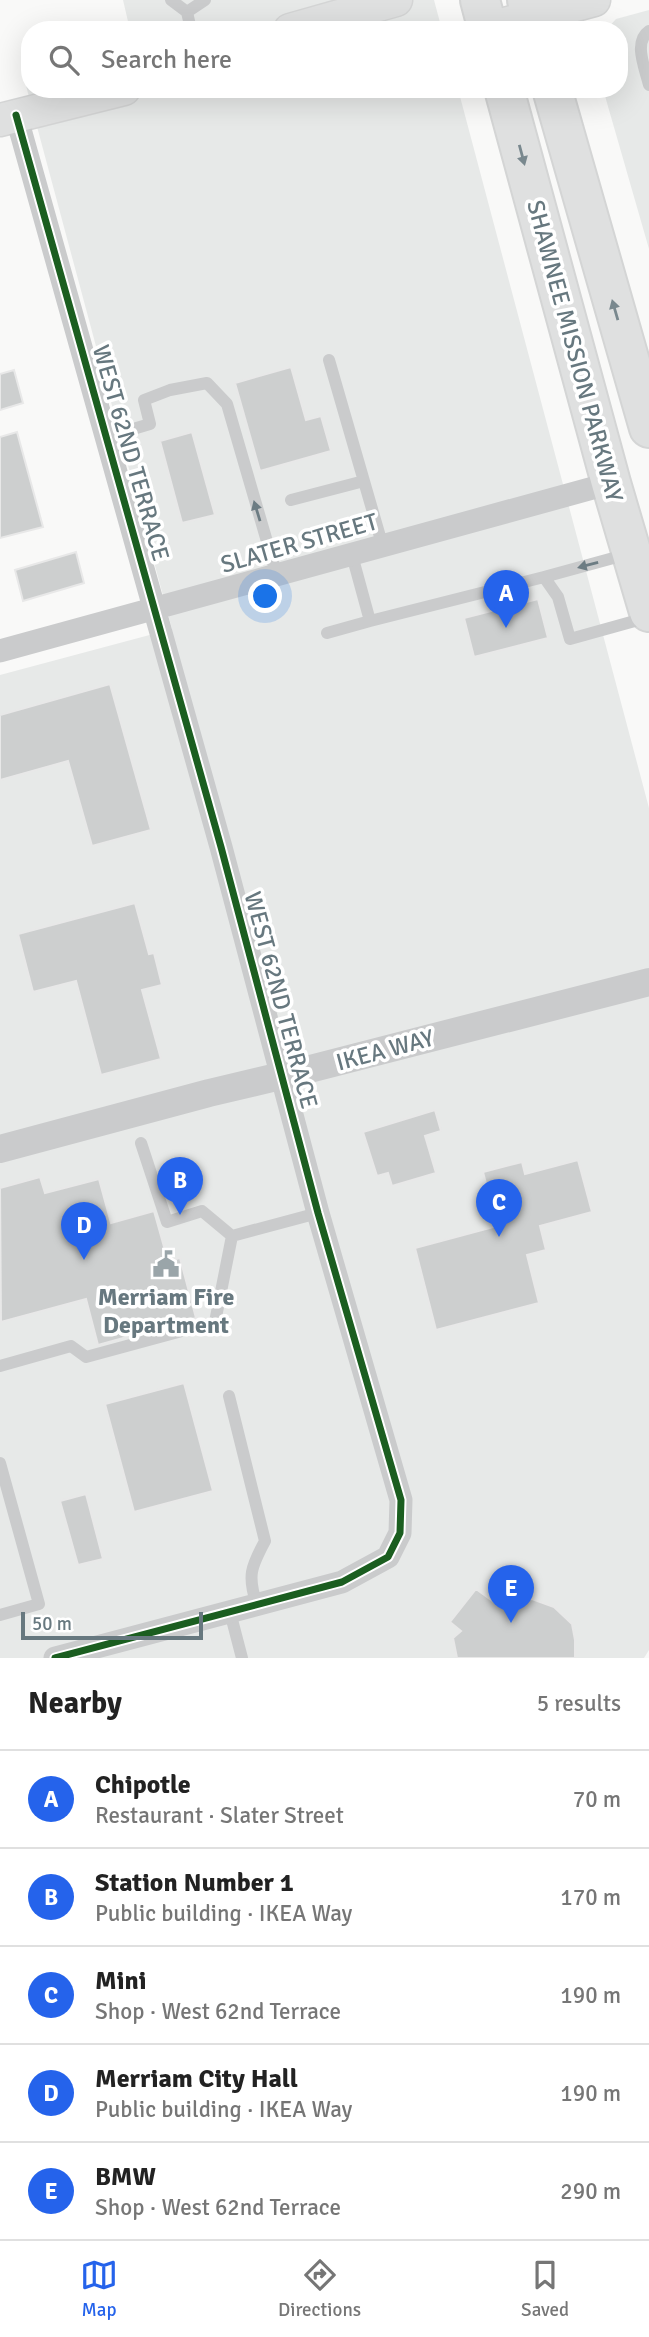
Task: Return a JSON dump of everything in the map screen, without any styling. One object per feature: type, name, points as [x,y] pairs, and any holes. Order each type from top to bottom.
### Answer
[{"type":"highway","name":"SHAWNEE MISSION PARKWAY","points":[[506,98],[611,484],[640,538],[649,615]]},
{"type":"highway","name":"SHAWNEE MISSION PARKWAY","points":[[555,98],[649,428]]},
{"type":"main road","points":[[322,21],[397,0]]},
{"type":"main road","points":[[492,21],[531,16],[594,0]]},
{"type":"main road","points":[[8,117],[87,98]]},
{"type":"street","name":"WEST 62ND TERRACE","points":[[8,117],[106,437],[318,1213],[401,1500],[400,1533],[388,1557],[342,1582],[55,1658]]},
{"type":"street","name":"SLATER STREET","points":[[0,651],[611,484]]},
{"type":"street","name":"IKEA WAY","points":[[0,1149],[209,1093],[649,982]]},
{"type":"lane","points":[[171,0],[187,12],[189,21]]},
{"type":"lane","points":[[187,12],[205,0]]},
{"type":"lane","points":[[649,31],[643,36],[640,45],[649,85]]},
{"type":"lane","points":[[329,360],[383,547]]},
{"type":"lane","points":[[106,437],[150,424],[144,400],[170,390],[208,383],[227,404],[277,576]]},
{"type":"lane","points":[[290,500],[364,481]]},
{"type":"lane","points":[[327,633],[544,577],[640,538]]},
{"type":"lane","points":[[352,555],[370,621]]},
{"type":"lane","points":[[544,577],[558,597],[570,639],[649,615]]},
{"type":"lane","points":[[141,1143],[167,1222],[202,1211],[232,1236]]},
{"type":"lane","points":[[232,1236],[318,1213]]},
{"type":"lane","points":[[0,1366],[71,1346],[86,1357],[215,1322],[232,1236]]},
{"type":"lane","points":[[229,1396],[265,1541],[256,1558],[250,1583],[257,1605]]},
{"type":"lane","points":[[0,1463],[39,1604],[0,1615]]},
{"type":"lane","points":[[230,1612],[242,1658]]},
{"type":"shaded area","points":[[123,0],[434,0],[440,21],[128,21]]},
{"type":"shaded area","points":[[649,10],[649,249],[606,98],[628,98],[628,21],[614,21]]},
{"type":"shaded area","points":[[29,98],[460,98],[649,808],[649,1650],[644,1658],[0,1658],[0,675],[172,629]]},
{"type":"building","points":[[291,367],[306,420],[321,416],[331,451],[260,471],[235,383]]},
{"type":"building","points":[[14,370],[23,403],[0,410],[0,374]]},
{"type":"building","points":[[17,432],[43,527],[0,538],[0,437]]},
{"type":"building","points":[[192,432],[215,515],[182,523],[160,441]]},
{"type":"building","points":[[76,552],[84,583],[23,601],[15,570]]},
{"type":"building","points":[[538,599],[548,638],[474,657],[464,618]]},
{"type":"building","points":[[110,684],[151,830],[92,846],[68,761],[0,780],[0,715]]},
{"type":"building","points":[[135,903],[149,954],[154,953],[162,985],[142,990],[161,1059],[101,1075],[76,981],[33,992],[18,934]]},
{"type":"building","points":[[435,1110],[441,1131],[425,1136],[436,1173],[392,1186],[388,1173],[377,1176],[363,1132]]},
{"type":"building","points":[[578,1160],[592,1212],[540,1226],[546,1250],[527,1255],[539,1303],[436,1330],[415,1248],[497,1226],[483,1172],[522,1162],[525,1174]]},
{"type":"building","points":[[40,1177],[45,1193],[99,1179],[111,1223],[154,1211],[168,1261],[180,1258],[196,1318],[98,1345],[86,1299],[1,1322],[0,1188]]},
{"type":"building","points":[[184,1383],[213,1491],[134,1512],[105,1404]]},
{"type":"building","points":[[86,1494],[103,1559],[78,1565],[60,1501]]},
{"type":"building","points":[[476,1589],[501,1607],[508,1603],[532,1599],[554,1607],[572,1624],[575,1658],[457,1658],[453,1638],[461,1631],[450,1622]]},
{"type":"cycle path","points":[[16,115],[221,847],[318,1213],[401,1500],[400,1533],[388,1557],[342,1582],[55,1658]]},
{"type":"place","name":"Chipotle","points":[[506,628]]},
{"type":"place","name":"Station Number 1","points":[[180,1215]]},
{"type":"place","name":"Mini","points":[[499,1237]]},
{"type":"place","name":"Merriam City Hall","points":[[84,1260]]},
{"type":"place","name":"Merriam Fire Department","points":[[166,1264]]},
{"type":"place","name":"BMW","points":[[511,1623]]}]
